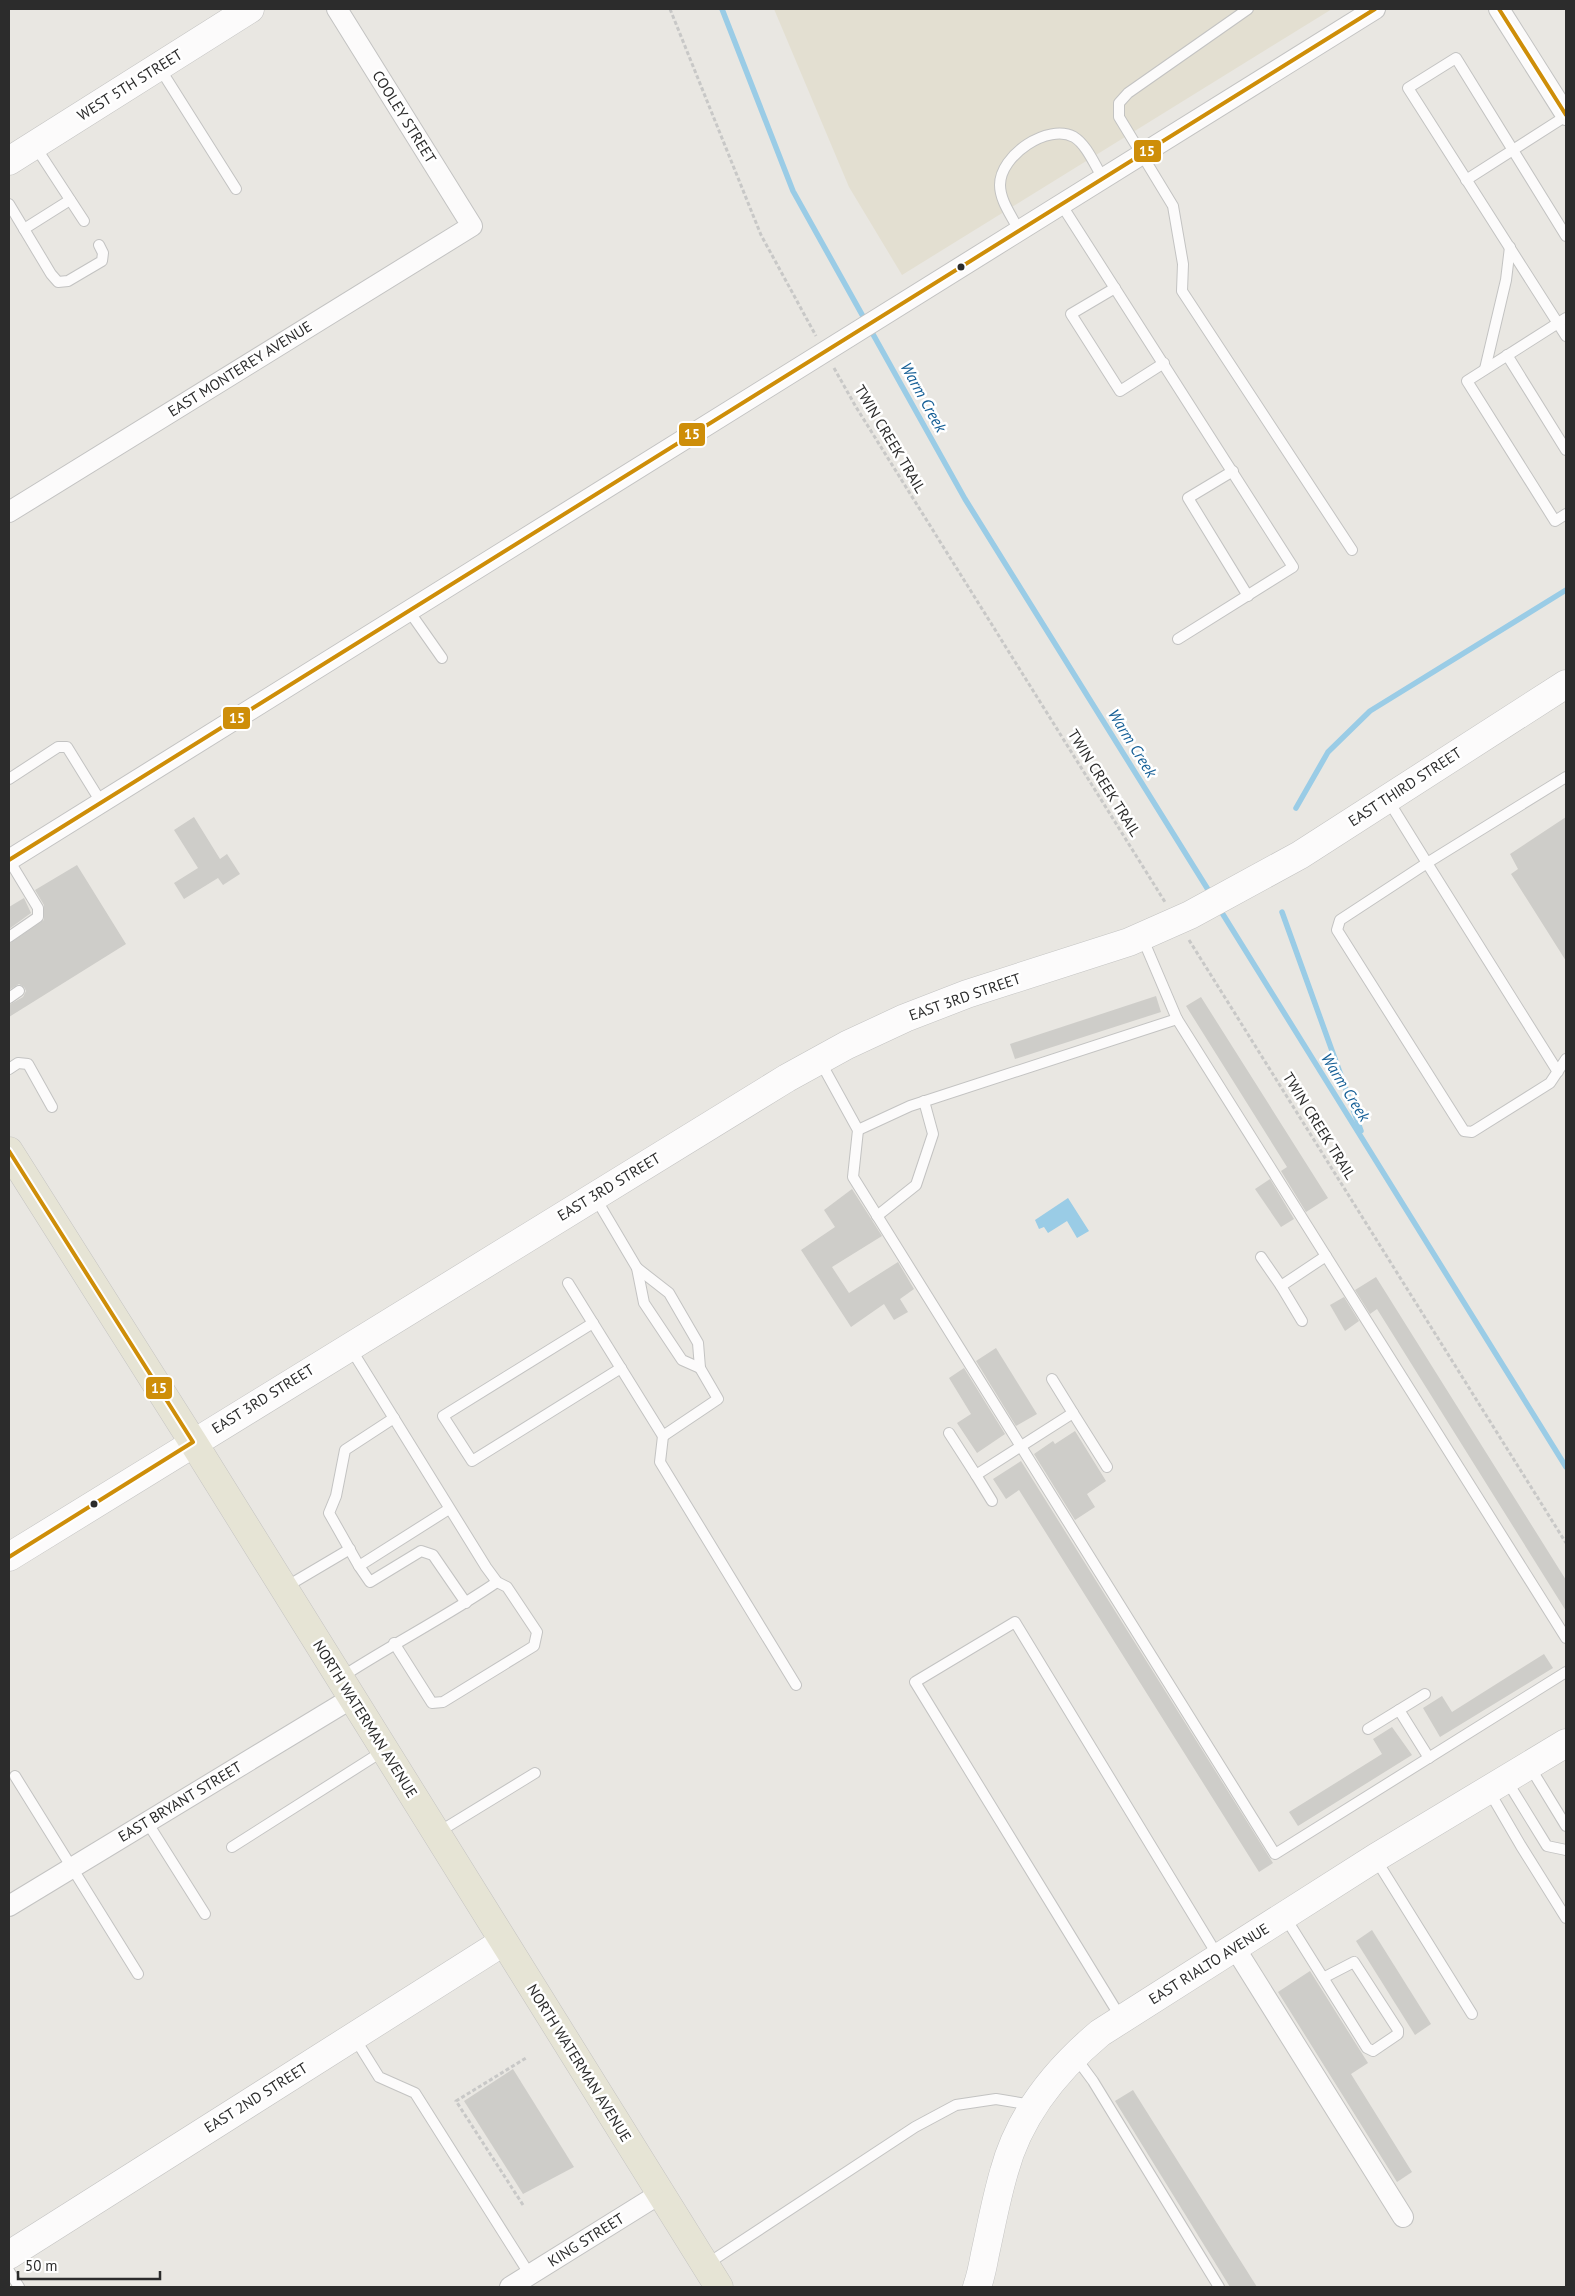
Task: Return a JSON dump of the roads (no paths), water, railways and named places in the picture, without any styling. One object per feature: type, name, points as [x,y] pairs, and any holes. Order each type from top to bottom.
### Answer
[{"type":"main road","name":"WEST 5TH STREET","points":[[16,153],[250,9]]},
{"type":"main road","name":"EAST THIRD STREET","points":[[1243,888],[1300,855],[1566,684]]},
{"type":"main road","name":"EAST 3RD STREET","points":[[9,1557],[349,1346],[819,1060],[905,1018],[967,994],[1063,965],[1142,936],[1243,888]]},
{"type":"main road","name":"NORTH WATERMAN AVENUE","points":[[9,1151],[193,1442],[503,1942],[720,2287]]},
{"type":"main road","name":"EAST RIALTO AVENUE","points":[[977,2287],[1004,2170],[1033,2105],[1053,2077],[1074,2055],[1122,2019],[1375,1858],[1566,1743]]},
{"type":"main road","name":"EAST 2ND STREET","points":[[9,2255],[503,1942]]},
{"type":"street","name":"COOLEY STREET","points":[[337,9],[472,226]]},
{"type":"street","points":[[9,860],[824,350],[1375,9]]},
{"type":"street","points":[[1499,9],[1566,115]]},
{"type":"street","name":"EAST MONTEREY AVENUE","points":[[9,512],[472,226]]},
{"type":"street","name":"EAST BRYANT STREET","points":[[9,1906],[147,1822],[345,1688]]},
{"type":"street","points":[[1227,1953],[1403,2217]]},
{"type":"street","name":"KING STREET","points":[[510,2287],[661,2193]]},
{"type":"lane","points":[[1248,9],[1128,93],[1118,103],[1119,117],[1174,206],[1183,264],[1182,291],[1352,550]]},
{"type":"lane","points":[[1566,236],[1456,58],[1408,88],[1510,248],[1562,321],[1566,336]]},
{"type":"lane","points":[[159,66],[236,189]]},
{"type":"lane","points":[[1466,180],[1566,115]]},
{"type":"lane","points":[[1019,230],[1002,198],[1000,184],[1006,165],[1023,147],[1052,135],[1073,136],[1083,146],[1103,178]]},
{"type":"lane","points":[[16,153],[70,200],[84,222]]},
{"type":"lane","points":[[24,229],[70,200]]},
{"type":"lane","points":[[9,204],[58,282],[68,281],[102,261],[103,253],[99,245]]},
{"type":"lane","points":[[1061,204],[1293,567],[1178,639]]},
{"type":"lane","points":[[1485,370],[1506,280],[1510,248]]},
{"type":"lane","points":[[1115,288],[1072,314],[1120,391],[1164,363]]},
{"type":"lane","points":[[1562,321],[1467,381],[1555,521],[1566,514]]},
{"type":"lane","points":[[1508,355],[1566,450]]},
{"type":"lane","points":[[1233,471],[1188,498],[1248,596]]},
{"type":"lane","points":[[409,611],[442,658]]},
{"type":"lane","points":[[9,779],[58,747],[67,747],[101,802]]},
{"type":"lane","points":[[1566,777],[1340,920],[1337,930],[1464,1131],[1472,1132],[1550,1083],[1566,1059]]},
{"type":"lane","points":[[1387,799],[1558,1072]]},
{"type":"lane","points":[[9,860],[38,908],[38,917],[9,937]]},
{"type":"lane","points":[[1142,936],[1177,1019],[1566,1638]]},
{"type":"lane","points":[[9,998],[19,991]]},
{"type":"lane","points":[[858,1130],[924,1101],[1177,1019]]},
{"type":"lane","points":[[819,1060],[858,1130],[853,1177],[1275,1854],[1566,1672]]},
{"type":"lane","points":[[9,1069],[18,1063],[28,1064],[52,1107]]},
{"type":"lane","points":[[877,1216],[916,1185],[933,1134],[924,1101]]},
{"type":"lane","points":[[594,1196],[637,1268],[644,1303],[682,1360],[700,1368]]},
{"type":"lane","points":[[1281,1286],[1326,1256]]},
{"type":"lane","points":[[1261,1257],[1302,1321]]},
{"type":"lane","points":[[637,1268],[669,1293],[698,1343],[700,1368],[718,1399],[663,1436]]},
{"type":"lane","points":[[568,1283],[663,1436],[660,1462],[796,1685]]},
{"type":"lane","points":[[593,1323],[443,1416],[472,1462],[621,1368]]},
{"type":"lane","points":[[349,1346],[449,1509],[497,1582],[507,1587],[537,1632],[534,1646],[443,1702],[432,1703],[394,1643]]},
{"type":"lane","points":[[1052,1379],[1107,1467]]},
{"type":"lane","points":[[976,1475],[1073,1413]]},
{"type":"lane","points":[[394,1418],[345,1450],[336,1496],[329,1513],[370,1582],[421,1551],[433,1555],[466,1603]]},
{"type":"lane","points":[[949,1433],[992,1501]]},
{"type":"lane","points":[[359,1566],[449,1509]]},
{"type":"lane","points":[[283,1588],[350,1549]]},
{"type":"lane","points":[[345,1688],[394,1643],[466,1603],[497,1582]]},
{"type":"lane","points":[[1122,2019],[915,1682],[1015,1622],[1227,1953]]},
{"type":"lane","points":[[1368,1729],[1425,1694]]},
{"type":"lane","points":[[1399,1710],[1429,1758]]},
{"type":"lane","points":[[232,1846],[384,1750]]},
{"type":"lane","points":[[1530,1766],[1566,1826]]},
{"type":"lane","points":[[436,1833],[535,1773]]},
{"type":"lane","points":[[15,1776],[138,1974]]},
{"type":"lane","points":[[1498,1785],[1547,1846],[1566,1850]]},
{"type":"lane","points":[[1498,1785],[1521,1846],[1566,1918]]},
{"type":"lane","points":[[147,1822],[204,1914]]},
{"type":"lane","points":[[1375,1858],[1472,2014]]},
{"type":"lane","points":[[1284,1916],[1323,1978],[1370,2050],[1373,2051],[1398,2034],[1398,2030],[1354,1962],[1323,1978]]},
{"type":"lane","points":[[354,2036],[379,2077],[415,2093],[530,2275]]},
{"type":"lane","points":[[1074,2055],[1093,2081],[1219,2287]]},
{"type":"lane","points":[[705,2265],[915,2127],[956,2105],[996,2099],[1033,2105]]},
{"type":"lane","points":[[9,2271],[19,2287]]},
{"type":"water","points":[[1068,1198],[1089,1231],[1077,1238],[1067,1221],[1048,1233],[1044,1227],[1039,1229],[1035,1220]]},
{"type":"waterway","name":"Warm Creek","points":[[722,9],[793,191],[965,499],[1212,896]]},
{"type":"waterway","points":[[1296,808],[1328,752],[1370,711],[1566,590]]},
{"type":"waterway","name":"Warm Creek","points":[[1219,908],[1566,1467]]},
{"type":"waterway","points":[[1282,912],[1361,1131]]}]
